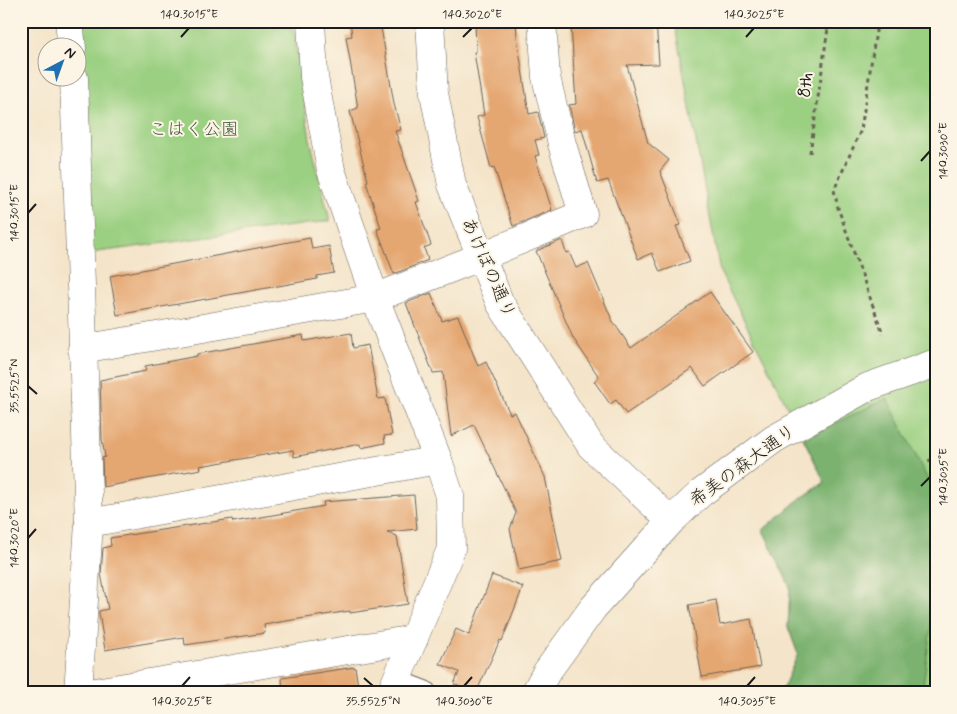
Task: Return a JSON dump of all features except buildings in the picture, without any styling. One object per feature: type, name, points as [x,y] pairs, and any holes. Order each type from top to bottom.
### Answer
[{"type":"street","points":[[69,21],[71,38]]},
{"type":"street","points":[[311,21],[314,77],[331,170],[375,298],[438,460],[450,496],[451,549],[393,687],[424,693]]},
{"type":"street","name":"あけぼの通り","points":[[430,21],[434,93],[452,185],[500,303],[591,446],[671,521]]},
{"type":"street","points":[[82,348],[375,298],[583,214],[562,144],[546,77],[542,21]]},
{"type":"street","points":[[74,88],[89,523],[78,693]]},
{"type":"street","name":"希美の森大通り","points":[[536,693],[546,673],[593,608],[671,521],[701,493],[774,439],[868,387],[936,362]]},
{"type":"street","points":[[89,523],[438,460]]},
{"type":"street","points":[[90,693],[414,639]]},
{"type":"path","name":"8th","points":[[810,153],[829,21]]},
{"type":"path","points":[[876,21],[861,130],[834,190],[838,208],[883,334]]},
{"type":"path","points":[[929,459],[936,473]]},
{"type":"green space","name":"こはく公園","points":[[79,21],[290,21],[294,34],[310,139],[330,221],[90,253],[82,88],[88,88],[88,38],[80,38]]},
{"type":"green space","points":[[674,21],[936,21],[936,313],[931,315],[936,329],[936,693],[781,693],[798,654],[788,627],[790,587],[763,530],[797,501],[825,482],[720,272]]},
{"type":"green space","points":[[887,398],[936,496],[936,591],[922,693],[781,693],[798,654],[788,627],[790,587],[763,530],[797,501],[825,483],[804,439]]}]
